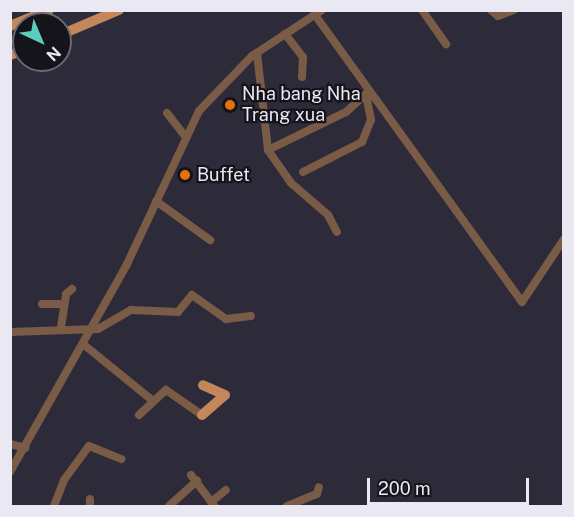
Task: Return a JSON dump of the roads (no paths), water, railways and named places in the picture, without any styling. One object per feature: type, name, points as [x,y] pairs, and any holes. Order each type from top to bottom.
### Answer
[{"type":"main road","points":[[72,30],[119,10]]},
{"type":"main road","points":[[202,415],[225,395],[203,385]]},
{"type":"street","points":[[422,10],[446,45]]},
{"type":"street","points":[[491,10],[498,16],[514,10]]},
{"type":"street","points":[[10,472],[26,448],[91,330],[156,201],[185,136],[203,105],[257,53],[318,13],[368,93],[522,302],[564,239]]},
{"type":"street","points":[[285,34],[303,57],[302,78]]},
{"type":"street","points":[[257,53],[268,150],[291,183],[328,215],[337,232]]},
{"type":"street","points":[[268,150],[346,112],[368,93]]},
{"type":"street","points":[[303,172],[362,142],[371,120],[368,93]]},
{"type":"street","points":[[167,113],[185,136]]},
{"type":"street","points":[[156,201],[210,240]]},
{"type":"street","points":[[62,327],[64,304],[72,289]]},
{"type":"street","points":[[10,332],[62,327],[91,330],[127,310],[178,312],[192,295],[226,319],[251,316]]},
{"type":"street","points":[[42,304],[64,304]]},
{"type":"street","points":[[83,344],[152,400]]},
{"type":"street","points":[[139,415],[152,400],[166,390],[202,415]]},
{"type":"street","points":[[10,444],[26,448]]},
{"type":"street","points":[[54,507],[64,480],[89,446],[122,459]]},
{"type":"street","points":[[169,506],[194,478],[212,504],[226,490]]},
{"type":"street","points":[[287,507],[317,494],[320,488]]},
{"type":"place","name":"Nha bang Nha Trang xua","points":[[230,105]]},
{"type":"place","name":"Buffet","points":[[185,175]]}]
